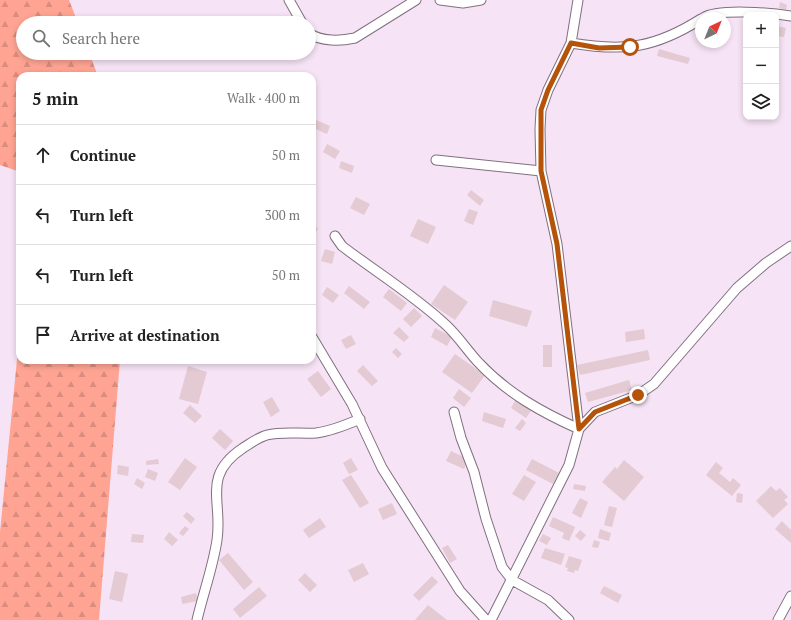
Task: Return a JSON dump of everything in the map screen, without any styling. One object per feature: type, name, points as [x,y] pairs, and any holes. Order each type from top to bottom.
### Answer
[{"type":"street","points":[[288,0],[298,16]]},
{"type":"street","points":[[316,36],[323,39],[346,40],[355,38],[416,0]]},
{"type":"street","points":[[440,0],[463,3],[481,0]]},
{"type":"street","points":[[491,620],[569,465],[579,429],[557,244],[541,171],[541,110],[548,90],[571,43],[576,22],[578,0]]},
{"type":"street","points":[[731,13],[770,13],[791,16]]},
{"type":"street","points":[[571,43],[599,48],[654,43],[679,33],[695,23]]},
{"type":"street","points":[[436,160],[541,171]]},
{"type":"street","points":[[335,236],[342,246],[414,298],[447,326],[479,363],[512,394],[550,416],[579,429]]},
{"type":"street","points":[[579,429],[595,412],[638,395],[654,384],[737,288],[766,263],[791,246]]},
{"type":"street","points":[[316,344],[360,420],[382,468],[460,591],[486,620]]},
{"type":"street","points":[[454,412],[461,438],[474,472],[496,552],[502,567],[512,580],[548,600],[569,620]]},
{"type":"street","points":[[197,620],[217,540],[218,518],[216,483],[222,468],[236,453],[255,440],[267,435],[317,433],[360,420]]},
{"type":"street","points":[[778,620],[791,596]]},
{"type":"green space","points":[[0,0],[69,0],[75,16],[16,16],[16,60],[92,60],[96,72],[16,72],[16,171],[0,165]]},
{"type":"green space","points":[[17,364],[120,364],[99,620],[0,620],[0,532]]},
{"type":"building","points":[[780,2],[787,5],[786,10],[779,8]]},
{"type":"building","points":[[779,27],[786,28],[784,37],[779,36]]},
{"type":"building","points":[[659,49],[690,58],[688,64],[657,56]]},
{"type":"building","points":[[316,120],[330,126],[327,134],[316,129]]},
{"type":"building","points":[[327,144],[340,151],[335,159],[323,152]]},
{"type":"building","points":[[341,161],[354,166],[352,173],[339,168]]},
{"type":"building","points":[[471,190],[484,200],[480,206],[467,195]]},
{"type":"building","points":[[356,197],[370,204],[364,215],[350,208]]},
{"type":"building","points":[[469,209],[478,212],[473,225],[464,221]]},
{"type":"building","points":[[418,219],[436,227],[428,244],[410,236]]},
{"type":"building","points":[[325,249],[335,252],[332,264],[321,261]]},
{"type":"building","points":[[444,285],[468,302],[455,320],[431,304]]},
{"type":"building","points":[[349,286],[370,302],[364,309],[344,293]]},
{"type":"building","points":[[327,287],[339,295],[333,303],[322,295]]},
{"type":"building","points":[[389,289],[407,303],[401,311],[383,297]]},
{"type":"building","points":[[493,300],[532,311],[527,327],[489,316]]},
{"type":"building","points":[[414,308],[422,316],[411,327],[403,319]]},
{"type":"building","points":[[399,327],[409,337],[404,342],[393,333]]},
{"type":"building","points":[[435,328],[452,337],[447,346],[431,337]]},
{"type":"building","points":[[644,329],[645,339],[626,342],[625,332]]},
{"type":"building","points":[[351,335],[356,344],[346,349],[341,340]]},
{"type":"building","points":[[543,345],[552,345],[552,367],[543,367]]},
{"type":"building","points":[[396,348],[402,354],[398,358],[392,352]]},
{"type":"building","points":[[648,350],[650,360],[580,375],[577,365]]},
{"type":"building","points":[[455,354],[485,375],[472,393],[442,372]]},
{"type":"building","points":[[363,365],[378,381],[372,386],[357,371]]},
{"type":"building","points":[[188,366],[207,372],[198,404],[179,399]]},
{"type":"building","points":[[318,371],[331,389],[321,397],[307,379]]},
{"type":"building","points":[[629,380],[632,390],[588,402],[585,393]]},
{"type":"building","points":[[459,389],[471,398],[464,407],[453,398]]},
{"type":"building","points":[[272,397],[280,411],[271,417],[263,402]]},
{"type":"building","points":[[516,399],[532,409],[526,418],[511,408]]},
{"type":"building","points":[[190,405],[202,416],[195,423],[183,413]]},
{"type":"building","points":[[484,412],[506,419],[503,428],[482,421]]},
{"type":"building","points":[[522,419],[526,423],[520,431],[515,428]]},
{"type":"building","points":[[220,429],[233,441],[225,450],[212,438]]},
{"type":"building","points":[[451,451],[468,459],[464,469],[446,461]]},
{"type":"building","points":[[185,458],[197,467],[180,490],[168,482]]},
{"type":"building","points":[[351,458],[358,470],[349,474],[343,463]]},
{"type":"building","points":[[158,459],[159,464],[146,465],[146,461]]},
{"type":"building","points":[[532,459],[559,473],[553,484],[526,470]]},
{"type":"building","points":[[624,460],[644,477],[624,501],[602,482],[615,467],[617,469]]},
{"type":"building","points":[[716,462],[723,468],[719,473],[730,482],[733,478],[741,485],[732,496],[706,475]]},
{"type":"building","points":[[118,465],[129,467],[128,476],[117,474]]},
{"type":"building","points":[[148,469],[158,473],[155,481],[145,477]]},
{"type":"building","points":[[351,475],[369,503],[360,508],[342,480]]},
{"type":"building","points":[[524,475],[536,482],[524,501],[512,494]]},
{"type":"building","points":[[137,478],[145,483],[142,489],[134,484]]},
{"type":"building","points":[[574,484],[586,486],[585,491],[573,489]]},
{"type":"building","points":[[771,486],[776,491],[780,488],[788,497],[784,500],[788,504],[773,518],[756,501]]},
{"type":"building","points":[[737,493],[743,494],[742,503],[736,502]]},
{"type":"building","points":[[580,498],[588,502],[581,518],[572,513]]},
{"type":"building","points":[[392,503],[397,514],[383,520],[378,509]]},
{"type":"building","points":[[609,506],[617,508],[612,527],[604,525]]},
{"type":"building","points":[[187,512],[195,519],[191,524],[183,516]]},
{"type":"building","points":[[553,517],[575,527],[569,541],[562,538],[564,533],[549,526]]},
{"type":"building","points":[[320,518],[326,527],[309,538],[303,530]]},
{"type":"building","points":[[782,521],[791,530],[791,543],[775,529]]},
{"type":"building","points":[[185,526],[189,529],[183,536],[179,533]]},
{"type":"building","points":[[600,529],[611,533],[609,541],[598,538]]},
{"type":"building","points":[[580,530],[586,535],[581,541],[575,536]]},
{"type":"building","points":[[169,532],[178,540],[172,546],[164,539]]},
{"type":"building","points":[[132,534],[144,535],[143,543],[131,542]]},
{"type":"building","points":[[543,534],[551,538],[547,545],[539,541]]},
{"type":"building","points":[[594,540],[600,542],[598,548],[592,547]]},
{"type":"building","points":[[448,545],[457,559],[450,563],[442,548]]},
{"type":"building","points":[[545,548],[565,554],[561,565],[541,558]]},
{"type":"building","points":[[228,553],[253,582],[244,590],[219,560]]},
{"type":"building","points":[[569,556],[582,560],[578,571],[575,570],[574,573],[567,571],[568,568],[565,567]]},
{"type":"building","points":[[363,563],[369,574],[354,582],[348,570]]},
{"type":"building","points":[[115,571],[128,574],[122,602],[109,599]]},
{"type":"building","points":[[305,573],[317,585],[310,592],[298,580]]},
{"type":"building","points":[[432,576],[438,582],[419,601],[413,595]]},
{"type":"building","points":[[604,586],[622,595],[618,603],[600,593]]},
{"type":"building","points":[[259,587],[267,596],[240,618],[233,609]]},
{"type":"building","points":[[196,593],[198,601],[182,604],[181,597]]},
{"type":"building","points":[[428,605],[447,620],[415,620]]},
{"type":"route","points":[[630,47],[599,48],[571,43],[548,90],[541,110],[540,129],[541,171],[557,244],[579,429],[590,415],[595,412],[638,395]]}]
